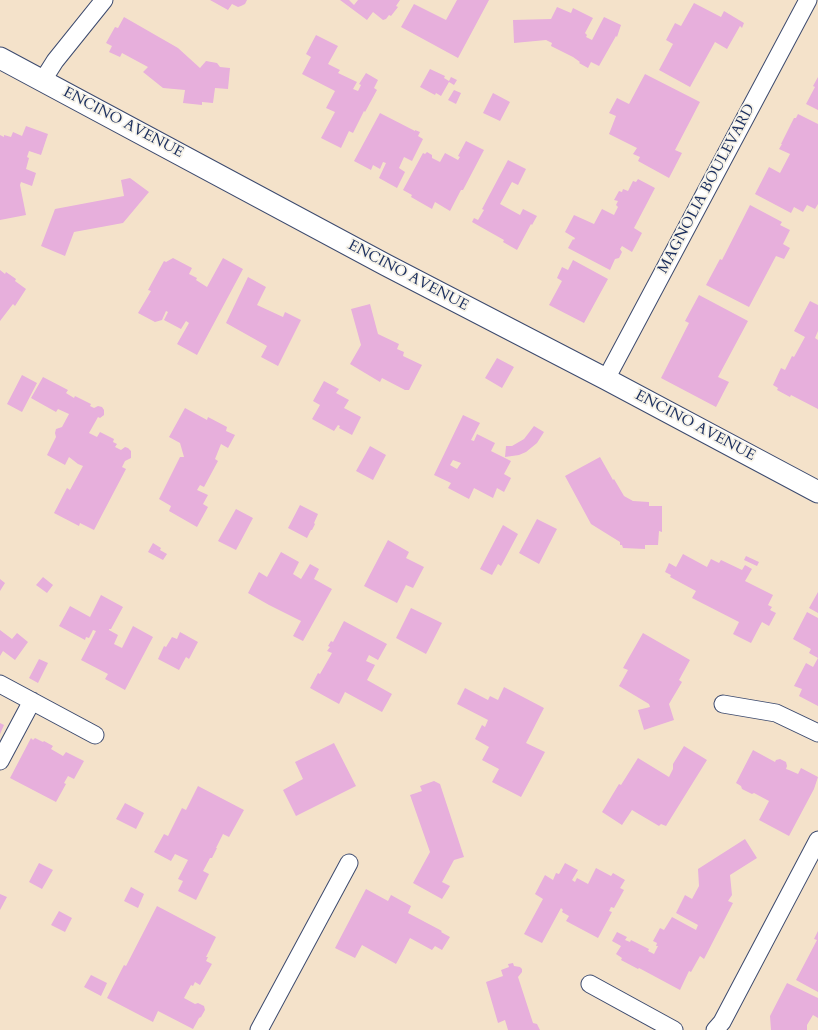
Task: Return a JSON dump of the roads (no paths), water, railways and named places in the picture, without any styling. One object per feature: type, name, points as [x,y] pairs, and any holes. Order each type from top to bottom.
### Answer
[{"type":"street","points":[[43,80],[55,61],[104,0]]},
{"type":"street","name":"MAGNOLIA BOULEVARD","points":[[606,379],[808,0]]},
{"type":"street","name":"ENCINO AVENUE","points":[[0,58],[818,492]]},
{"type":"street","points":[[0,684],[95,735]]},
{"type":"street","points":[[0,761],[32,701]]},
{"type":"street","points":[[723,704],[776,713],[818,733]]},
{"type":"street","points":[[715,1030],[722,1022],[818,840]]},
{"type":"street","points":[[259,1030],[349,863]]},
{"type":"street","points":[[590,984],[674,1030]]}]
